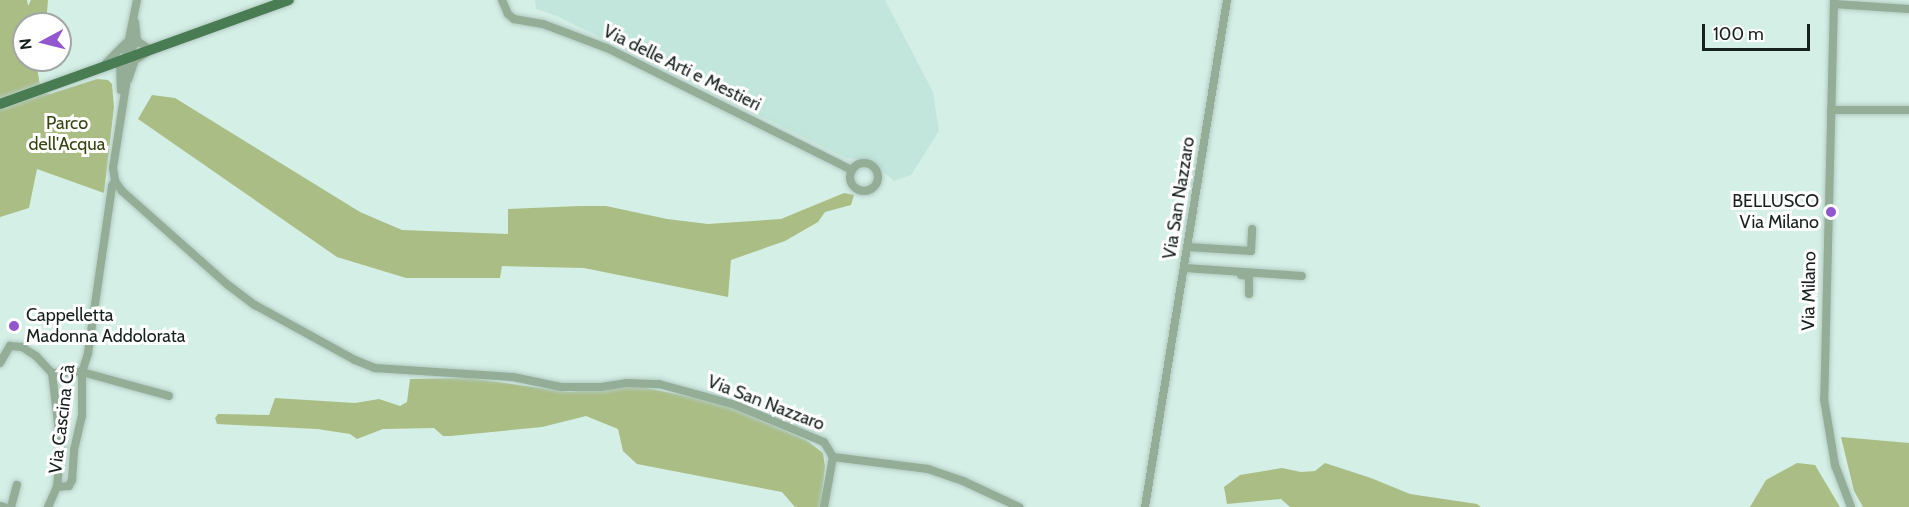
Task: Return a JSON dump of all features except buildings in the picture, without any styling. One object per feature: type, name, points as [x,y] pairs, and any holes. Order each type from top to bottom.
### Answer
[{"type":"main road","points":[[0,104],[290,0]]},
{"type":"street","points":[[125,59],[137,42],[134,15],[137,0]]},
{"type":"street","name":"Via delle Arti e Mestieri","points":[[502,0],[508,14],[514,19],[543,24],[607,48],[852,170]]},
{"type":"street","name":"Via San Nazzaro","points":[[1145,507],[1227,0]]},
{"type":"street","points":[[1834,2],[1909,9]]},
{"type":"street","name":"Via Milano","points":[[1834,2],[1824,399],[1835,466],[1851,507]]},
{"type":"street","name":"Via Cascina Cà","points":[[48,507],[57,487],[69,486],[72,480],[74,450],[82,416],[82,372],[88,353],[112,186],[115,181],[113,168],[125,59],[134,15]]},
{"type":"street","points":[[96,69],[112,73],[123,85],[135,60],[151,50],[137,42]]},
{"type":"street","points":[[96,69],[119,53],[127,43]]},
{"type":"street","points":[[1831,110],[1909,110]]},
{"type":"street","name":"Via San Nazzaro","points":[[115,181],[122,191],[228,285],[255,305],[369,366],[397,371],[513,377],[561,387],[601,387],[626,383],[667,386],[735,405],[824,442],[833,456],[928,470],[963,481],[1019,507]]},
{"type":"street","points":[[1188,246],[1251,250],[1252,229]]},
{"type":"street","points":[[1184,270],[1302,276]]},
{"type":"street","points":[[1184,270],[1249,276],[1249,294]]},
{"type":"street","points":[[0,363],[10,346],[14,345],[36,356],[52,373],[62,447],[57,487]]},
{"type":"street","points":[[52,373],[82,372],[169,396]]},
{"type":"street","points":[[126,384],[148,397]]},
{"type":"street","points":[[824,507],[833,456]]},
{"type":"street","points":[[11,507],[17,484]]},
{"type":"street","points":[[0,506],[4,507]]},
{"type":"shaded area","points":[[535,0],[885,0],[933,92],[939,131],[911,175],[894,181],[871,161],[846,158],[557,16],[536,9]]},
{"type":"green space","name":"Parco dell'Acqua","points":[[0,0],[27,0],[28,6],[31,0],[48,0],[47,12],[12,12],[12,72],[38,72],[41,93],[50,94],[97,79],[108,80],[112,84],[114,107],[104,193],[37,169],[29,208],[0,217]]},
{"type":"green space","points":[[152,95],[175,98],[360,212],[402,230],[508,234],[508,209],[580,206],[606,206],[667,219],[708,224],[781,219],[844,193],[854,195],[851,205],[825,212],[818,222],[785,241],[731,260],[728,297],[584,268],[502,266],[500,278],[406,278],[337,257],[138,119]]},
{"type":"green space","points":[[469,378],[569,392],[636,386],[701,399],[734,409],[806,440],[823,453],[825,466],[821,507],[795,507],[782,492],[637,464],[623,451],[618,429],[586,416],[542,427],[451,436],[443,436],[434,428],[383,429],[357,439],[350,434],[317,429],[217,424],[215,418],[218,414],[269,415],[275,398],[355,403],[379,399],[400,406],[407,402],[410,379]]},
{"type":"green space","points":[[1841,437],[1909,443],[1909,507],[1863,507],[1854,491]]},
{"type":"green space","points":[[1325,463],[1410,494],[1477,504],[1481,507],[1290,507],[1281,499],[1227,504],[1224,487],[1240,475],[1282,468],[1301,472],[1315,471]]},
{"type":"green space","points":[[1797,463],[1815,465],[1840,507],[1750,507],[1766,480]]},
{"type":"place","name":"BELLUSCO Via Milano","points":[[1831,212]]},
{"type":"place","name":"Cappelletta Madonna Addolorata","points":[[14,326]]}]
